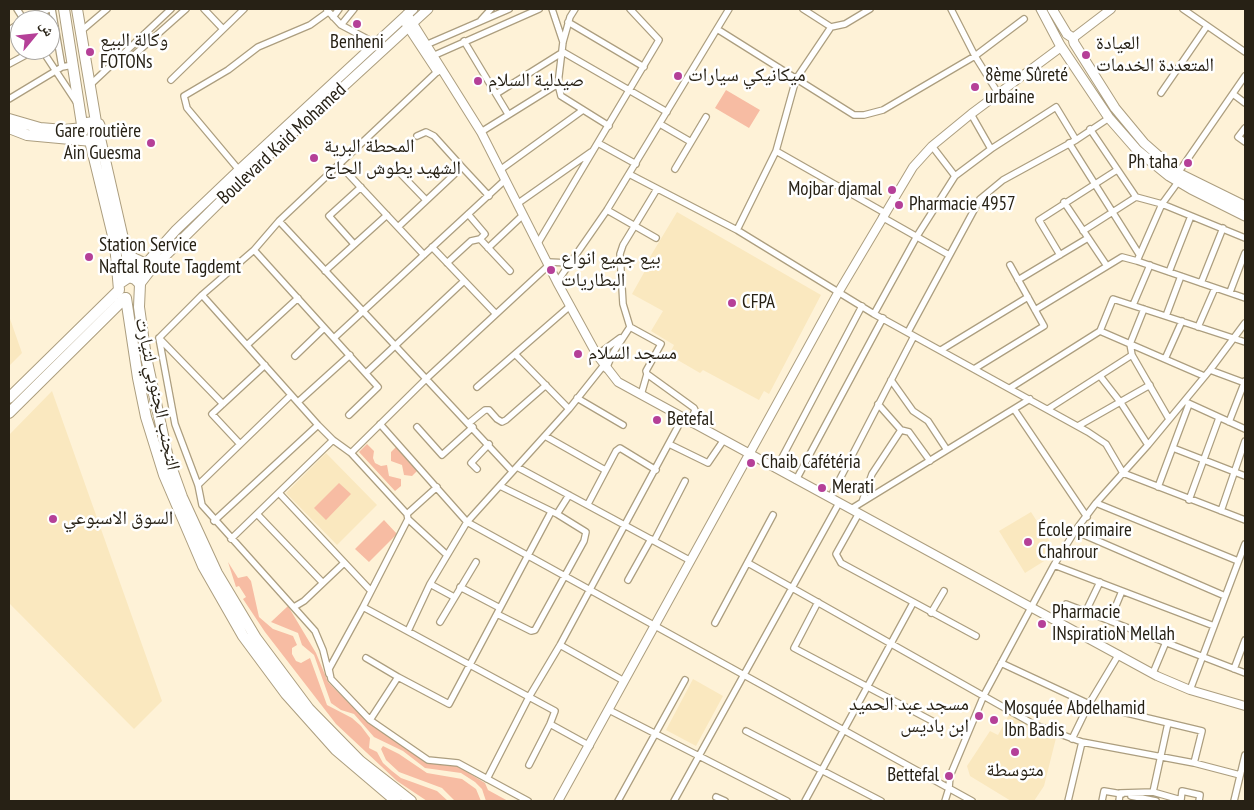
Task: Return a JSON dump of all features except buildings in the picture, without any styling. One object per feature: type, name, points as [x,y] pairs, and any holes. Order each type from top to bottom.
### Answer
[{"type":"highway","points":[[64,9],[68,66],[85,137],[95,140]]},
{"type":"highway","points":[[76,9],[96,122],[102,130],[95,140]]},
{"type":"highway","points":[[9,119],[40,128],[64,130],[83,128],[87,123],[96,122]]},
{"type":"highway","points":[[9,128],[27,135],[95,140]]},
{"type":"highway","name":"التجنب الجنوبي لتيارت","points":[[95,140],[136,283],[146,356],[168,458],[182,498],[217,573],[256,638],[309,709],[360,761],[411,801]]},
{"type":"highway","name":"التجنب الجنوبي لتيارت","points":[[95,140],[146,417],[164,475],[203,566],[226,607],[265,666],[310,722],[358,771],[396,801]]},
{"type":"highway","points":[[124,246],[133,258],[146,264]]},
{"type":"highway","points":[[9,413],[105,318],[123,292],[124,279],[136,283],[132,299],[123,292]]},
{"type":"highway","points":[[9,398],[123,292]]},
{"type":"highway","points":[[105,318],[121,314],[130,329]]},
{"type":"main road","name":"Boulevard Kaid Mohamed","points":[[136,283],[246,176],[428,9]]},
{"type":"main road","points":[[1041,9],[1062,46],[1109,118],[1138,150],[1174,174],[1245,216]]},
{"type":"main road","points":[[1052,9],[1115,108],[1144,143],[1174,174],[1245,206]]},
{"type":"main road","name":"Boulevard Kaid Mohamed","points":[[136,283],[146,264],[176,230],[407,14]]},
{"type":"main road","points":[[1062,46],[1063,36],[1072,38]]},
{"type":"main road","points":[[1062,46],[1071,48],[1072,38]]},
{"type":"street","points":[[9,99],[68,66],[50,9]]},
{"type":"street","points":[[80,32],[107,9]]},
{"type":"street","points":[[89,86],[171,9]]},
{"type":"street","points":[[122,55],[133,56],[186,9]]},
{"type":"street","points":[[204,9],[223,28]]},
{"type":"street","points":[[172,80],[244,9]]},
{"type":"street","points":[[333,16],[339,9]]},
{"type":"street","points":[[341,25],[354,9]]},
{"type":"street","points":[[480,22],[491,9]]},
{"type":"street","points":[[428,44],[508,9]]},
{"type":"street","points":[[435,55],[539,9]]},
{"type":"street","points":[[552,9],[563,42]]},
{"type":"street","points":[[575,9],[568,22],[563,42],[558,84],[561,96],[609,126]]},
{"type":"street","points":[[538,243],[659,40],[630,9]]},
{"type":"street","points":[[557,282],[630,174],[729,9]]},
{"type":"street","points":[[803,9],[831,27]]},
{"type":"street","points":[[738,230],[776,151],[796,78],[831,27],[845,24],[870,9]]},
{"type":"street","points":[[951,9],[975,56],[998,94]]},
{"type":"street","points":[[1072,38],[1111,9]]},
{"type":"street","points":[[1183,9],[1245,52]]},
{"type":"street","points":[[239,170],[187,108],[184,96],[228,70],[258,47],[310,25],[327,10],[341,25],[375,43]]},
{"type":"street","points":[[407,14],[411,25],[481,132],[570,306],[597,355],[618,382],[682,419],[1153,673],[1190,690],[1245,706]]},
{"type":"street","points":[[717,29],[854,115],[864,116],[883,110],[975,56],[1024,19]]},
{"type":"street","points":[[568,22],[644,67]]},
{"type":"street","points":[[411,25],[428,44],[435,55],[440,69]]},
{"type":"street","points":[[1161,92],[1207,26]]},
{"type":"street","points":[[464,41],[508,114]]},
{"type":"street","points":[[558,801],[838,293],[913,167],[932,146],[971,114],[1062,46]]},
{"type":"street","points":[[496,94],[563,52]]},
{"type":"street","points":[[563,52],[667,112]]},
{"type":"street","points":[[48,60],[78,104]]},
{"type":"street","points":[[159,338],[202,295],[254,250],[279,221],[440,69]]},
{"type":"street","points":[[1138,257],[1174,174],[1245,76]]},
{"type":"street","points":[[481,132],[558,84]]},
{"type":"street","points":[[1233,94],[1245,103]]},
{"type":"street","points":[[874,314],[917,236],[955,176],[991,149],[1056,107],[1076,140]]},
{"type":"street","points":[[500,170],[583,110]]},
{"type":"street","points":[[971,114],[991,149]]},
{"type":"street","points":[[675,169],[706,117]]},
{"type":"street","points":[[830,498],[891,380],[911,334],[950,255],[980,199],[1003,180],[1076,140],[1109,118]]},
{"type":"street","points":[[660,124],[691,142]]},
{"type":"street","points":[[1245,128],[1238,137],[1245,142]]},
{"type":"street","points":[[1090,130],[1136,197],[1162,204],[1245,238]]},
{"type":"street","points":[[417,136],[426,132],[434,136],[488,196]]},
{"type":"street","points":[[1069,143],[1138,257],[1150,265],[1245,298]]},
{"type":"street","points":[[596,146],[636,164]]},
{"type":"street","points":[[517,204],[596,146]]},
{"type":"street","points":[[932,146],[955,176]]},
{"type":"street","points":[[776,151],[950,255]]},
{"type":"street","points":[[339,164],[424,255]]},
{"type":"street","points":[[398,227],[462,167]]},
{"type":"street","points":[[396,169],[426,200]]},
{"type":"street","points":[[1060,255],[1039,220],[1064,202],[1117,170]]},
{"type":"street","points":[[630,174],[738,230],[874,314],[1078,426],[1106,444],[1123,473],[1245,520]]},
{"type":"street","points":[[334,338],[505,180]]},
{"type":"street","points":[[354,244],[329,216],[361,187]]},
{"type":"street","points":[[641,395],[647,374],[646,370],[661,344],[630,327],[623,304],[619,266],[623,245],[657,188]]},
{"type":"street","points":[[1083,231],[1136,197]]},
{"type":"street","points":[[1064,202],[1107,266]]},
{"type":"street","points":[[607,210],[656,238]]},
{"type":"street","points":[[447,263],[471,241],[480,239],[485,234],[468,214]]},
{"type":"street","points":[[325,271],[387,215]]},
{"type":"street","points":[[488,248],[523,215]]},
{"type":"street","points":[[1169,272],[1191,216]]},
{"type":"street","points":[[279,221],[489,444],[515,469],[588,504],[691,561]]},
{"type":"street","points":[[1201,283],[1223,228]]},
{"type":"street","points":[[1018,280],[1088,238]]},
{"type":"street","points":[[480,239],[510,271]]},
{"type":"street","points":[[432,247],[496,314]]},
{"type":"street","points":[[254,250],[378,387],[349,415]]},
{"type":"street","points":[[1230,292],[1245,253]]},
{"type":"street","points":[[1034,310],[1122,257],[1138,257]]},
{"type":"street","points":[[351,453],[427,378],[548,264],[570,262]]},
{"type":"street","points":[[974,369],[1044,326],[1010,265]]},
{"type":"street","points":[[1133,306],[1150,265]]},
{"type":"street","points":[[1166,316],[1181,276]]},
{"type":"street","points":[[366,373],[464,281]]},
{"type":"street","points":[[1198,327],[1214,288]]},
{"type":"street","points":[[202,295],[318,425],[333,440],[351,453],[447,556]]},
{"type":"street","points":[[941,350],[1028,297]]},
{"type":"street","points":[[247,345],[298,298]]},
{"type":"street","points":[[1010,388],[1100,331],[1113,299],[1245,342]]},
{"type":"street","points":[[477,387],[570,306]]},
{"type":"street","points":[[776,469],[862,306]]},
{"type":"street","points":[[1144,309],[1130,344],[1132,355],[1169,419]]},
{"type":"street","points":[[796,480],[883,318]]},
{"type":"street","points":[[1165,359],[1182,322]]},
{"type":"street","points":[[945,801],[950,776],[984,696],[1054,565],[1075,531],[1096,503],[1169,419],[1186,403],[1204,376],[1245,323]]},
{"type":"street","points":[[408,631],[430,584],[467,522],[605,367],[630,327]]},
{"type":"street","points":[[295,356],[324,328]]},
{"type":"street","points":[[1100,331],[1204,376]]},
{"type":"street","points":[[597,355],[624,336]]},
{"type":"street","points":[[159,338],[223,404]]},
{"type":"street","points":[[159,338],[175,424],[198,485],[202,505],[214,521],[315,631],[324,650],[328,674],[370,720],[428,760],[458,763],[528,801]]},
{"type":"street","points":[[515,354],[569,409]]},
{"type":"street","points":[[298,402],[350,355]]},
{"type":"street","points":[[1048,409],[1132,355]]},
{"type":"street","points":[[240,444],[212,414],[266,366]]},
{"type":"street","points":[[1210,370],[1245,383],[1229,422]]},
{"type":"street","points":[[647,374],[694,408],[690,423]]},
{"type":"street","points":[[1100,376],[1121,403],[1148,445]]},
{"type":"street","points":[[891,380],[913,411],[928,421],[947,450]]},
{"type":"street","points":[[417,427],[442,455],[485,410],[489,410],[502,422],[546,385]]},
{"type":"street","points":[[1078,426],[1150,385]]},
{"type":"street","points":[[198,485],[291,395]]},
{"type":"street","points":[[577,398],[623,425]]},
{"type":"street","points":[[851,509],[1030,399]]},
{"type":"street","points":[[1186,403],[1245,429]]},
{"type":"street","points":[[1158,488],[1173,448],[1186,403]]},
{"type":"street","points":[[878,404],[901,430],[910,432],[930,460]]},
{"type":"street","points":[[1014,409],[1087,517]]},
{"type":"street","points":[[1189,500],[1219,418]]},
{"type":"street","points":[[487,779],[529,697],[560,645],[682,419]]},
{"type":"street","points":[[380,424],[467,522],[529,555],[653,627],[972,801]]},
{"type":"street","points":[[214,521],[318,425]]},
{"type":"street","points":[[862,502],[872,474],[901,430]]},
{"type":"street","points":[[545,436],[605,470]]},
{"type":"street","points":[[231,539],[333,440]]},
{"type":"street","points":[[669,444],[708,463],[723,440]]},
{"type":"street","points":[[1222,511],[1245,441]]},
{"type":"street","points":[[477,469],[471,463],[489,444]]},
{"type":"street","points":[[588,504],[605,470],[616,451],[620,448],[656,470]]},
{"type":"street","points":[[1173,448],[1245,476]]},
{"type":"street","points":[[628,580],[653,540],[685,481]]},
{"type":"street","points":[[460,587],[533,631],[584,541],[586,532],[557,514],[500,486]]},
{"type":"street","points":[[328,674],[408,516],[437,487]]},
{"type":"street","points":[[279,493],[371,591]]},
{"type":"street","points":[[557,514],[569,495]]},
{"type":"street","points":[[674,801],[839,503]]},
{"type":"street","points":[[1096,503],[1238,561]]},
{"type":"street","points":[[366,658],[449,704],[551,512]]},
{"type":"street","points":[[859,513],[836,554],[841,563],[976,636]]},
{"type":"street","points":[[257,514],[324,583]]},
{"type":"street","points":[[715,623],[773,515]]},
{"type":"street","points":[[1075,531],[1225,596]]},
{"type":"street","points":[[1190,690],[1245,544]]},
{"type":"street","points":[[440,622],[476,562]]},
{"type":"street","points":[[294,606],[304,601],[344,563]]},
{"type":"street","points":[[748,563],[1035,725],[1082,742],[1194,763],[1240,775]]},
{"type":"street","points":[[1054,565],[1214,626]]},
{"type":"street","points":[[1086,611],[1100,582]]},
{"type":"street","points":[[430,584],[454,597]]},
{"type":"street","points":[[931,613],[944,591]]},
{"type":"street","points":[[1110,620],[1122,591]]},
{"type":"street","points":[[818,602],[794,648],[934,722]]},
{"type":"street","points":[[805,801],[912,603]]},
{"type":"street","points":[[1056,621],[1066,604],[1245,673]]},
{"type":"street","points":[[363,607],[555,711],[529,765]]},
{"type":"street","points":[[1234,668],[1245,640]]},
{"type":"street","points":[[1153,673],[1166,642]]},
{"type":"street","points":[[560,645],[624,681]]},
{"type":"street","points":[[1072,739],[1089,704],[1119,654]]},
{"type":"street","points":[[1001,663],[1089,704],[1202,731],[1194,763]]},
{"type":"street","points":[[370,720],[398,677]]},
{"type":"street","points":[[618,801],[685,680]]},
{"type":"street","points":[[609,710],[787,801]]},
{"type":"street","points":[[1153,792],[1168,723]]},
{"type":"street","points":[[550,724],[590,746]]},
{"type":"street","points":[[746,731],[821,772],[881,801]]},
{"type":"street","points":[[1068,801],[1082,742]]},
{"type":"street","points":[[1234,801],[1245,755]]},
{"type":"street","points":[[1102,801],[1104,791],[1156,801]]},
{"type":"street","points":[[1120,793],[1153,792],[1181,800],[1182,791],[1200,795],[1199,801]]},
{"type":"street","points":[[1119,801],[1120,793]]},
{"type":"street","points":[[716,796],[724,801]]},
{"type":"shaded area","points":[[726,90],[760,110],[749,128],[715,108]]},
{"type":"shaded area","name":"CFPA","points":[[677,212],[821,295],[769,394],[764,391],[759,400],[703,370],[700,373],[669,355],[674,345],[651,331],[663,311],[632,294],[646,269],[644,267]]},
{"type":"shaded area","points":[[9,316],[22,353],[9,366]]},
{"type":"shaded area","name":"السوق الاسبوعي","points":[[52,391],[162,701],[134,729],[9,603],[9,435]]},
{"type":"shaded area","points":[[367,444],[374,451],[373,458],[375,463],[381,466],[387,465],[389,476],[401,479],[401,486],[395,491],[359,452]]},
{"type":"shaded area","points":[[396,447],[418,470],[412,476],[404,475],[402,465],[391,461],[391,452]]},
{"type":"shaded area","points":[[326,453],[377,505],[337,545],[286,493]]},
{"type":"shaded area","points":[[339,483],[351,494],[326,520],[314,508]]},
{"type":"shaded area","name":"École primaire Chahrour","points":[[1031,512],[1057,553],[1025,573],[999,531]]},
{"type":"shaded area","points":[[384,520],[397,534],[369,562],[355,549]]},
{"type":"shaded area","points":[[228,562],[238,578],[247,576],[251,581],[259,617],[273,629],[293,636],[297,645],[292,648],[292,654],[296,661],[301,663],[310,658],[327,705],[352,718],[361,726],[370,738],[369,748],[377,752],[383,763],[392,771],[401,778],[437,791],[448,801],[427,801],[397,781],[336,724],[265,632],[243,599],[246,597],[239,586],[236,587]]},
{"type":"shaded area","points":[[288,606],[316,653],[328,682],[370,724],[426,762],[454,764],[485,783],[488,790],[508,801],[486,801],[482,789],[461,773],[425,768],[403,751],[374,737],[354,714],[341,710],[331,703],[314,655],[302,645],[298,633],[271,622]]},
{"type":"shaded area","points":[[693,679],[723,696],[696,746],[666,730]]},
{"type":"shaded area","name":"متوسطة","points":[[1010,713],[1056,738],[1044,786],[1034,801],[1011,801],[970,776],[967,766],[990,731],[998,735]]},
{"type":"shaded area","points":[[383,746],[399,754],[427,773],[462,779],[476,789],[481,801],[455,801],[442,788],[399,772],[386,760],[381,749]]},
{"type":"place","name":"Benheni","points":[[357,24]]},
{"type":"place","name":"وكالة البيع FOTONs","points":[[90,52]]},
{"type":"place","name":"العيادة المتعددة الخدمات","points":[[1086,55]]},
{"type":"place","name":"ميكانيكي سيارات","points":[[678,76]]},
{"type":"place","name":"صيدلية السلام","points":[[478,81]]},
{"type":"place","name":"8ème Sûreté urbaine","points":[[975,87]]},
{"type":"place","name":"Gare routière Ain Guesma","points":[[151,143]]},
{"type":"place","name":"المحطة البرية الشهيد يطوش الحاج","points":[[314,158]]},
{"type":"place","name":"Ph taha","points":[[1188,163]]},
{"type":"place","name":"Mojbar djamal","points":[[892,190]]},
{"type":"place","name":"Pharmacie 4957","points":[[899,205]]},
{"type":"place","name":"Station Service Naftal Route Tagdemt","points":[[89,257]]},
{"type":"place","name":"بيع جميع انواع البطاريات","points":[[551,270]]},
{"type":"place","name":"CFPA","points":[[732,303]]},
{"type":"place","name":"مسجد السلام","points":[[578,354]]},
{"type":"place","name":"Betefal","points":[[657,420]]},
{"type":"place","name":"Chaib Cafétéria","points":[[751,463]]},
{"type":"place","name":"Merati","points":[[822,488]]},
{"type":"place","name":"السوق الاسبوعي","points":[[53,519]]},
{"type":"place","name":"École primaire Chahrour","points":[[1028,542]]},
{"type":"place","name":"Pharmacie INspiratioN Mellah","points":[[1042,624]]},
{"type":"place","name":"مسجد عبد الحميد ابن باديس","points":[[979,716]]},
{"type":"place","name":"Mosquée Abdelhamid Ibn Badis","points":[[994,720]]},
{"type":"place","name":"متوسطة","points":[[1015,752]]},
{"type":"place","name":"Bettefal","points":[[949,776]]}]
